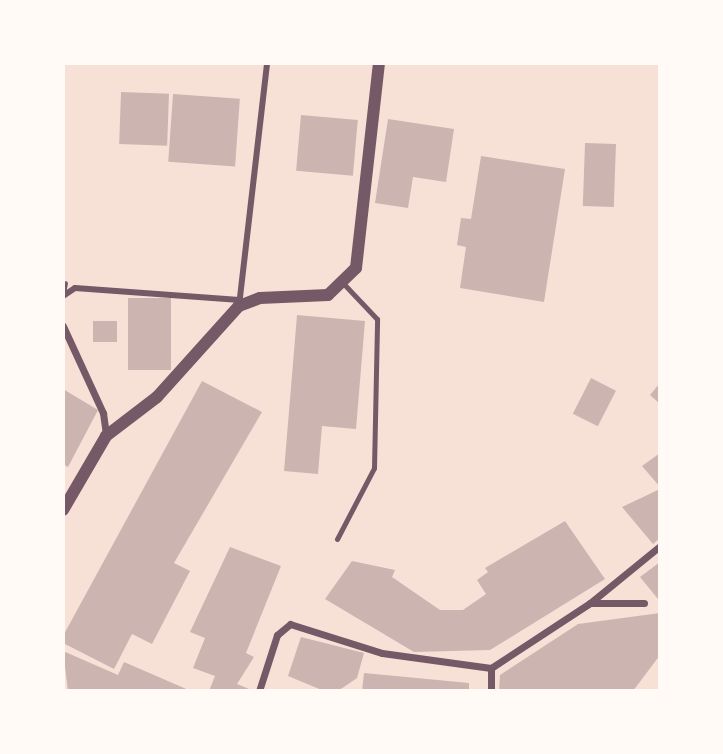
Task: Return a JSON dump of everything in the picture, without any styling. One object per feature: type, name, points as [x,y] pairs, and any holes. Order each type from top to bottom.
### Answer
[{"type":"street","points":[[63,510],[106,436],[157,397],[239,303],[267,63]]},
{"type":"street","points":[[63,295],[75,288],[239,303],[260,298],[328,295],[356,268],[379,63]]},
{"type":"street","points":[[63,326],[103,413],[106,436]]},
{"type":"street","points":[[259,691],[277,635],[290,624],[382,653],[491,668],[590,603],[660,546]]},
{"type":"street","points":[[590,603],[644,603]]},
{"type":"street","points":[[491,668],[491,691]]},
{"type":"lane","points":[[337,539],[374,468],[377,332],[377,319],[342,282]]},
{"type":"lane","points":[[63,295],[65,283]]},
{"type":"building","points":[[121,92],[169,94],[167,146],[119,144]]},
{"type":"building","points":[[173,94],[240,99],[235,167],[168,162]]},
{"type":"building","points":[[301,115],[358,120],[353,176],[296,171]]},
{"type":"building","points":[[388,119],[454,129],[446,182],[413,177],[408,208],[375,203]]},
{"type":"building","points":[[585,143],[616,144],[614,207],[583,206]]},
{"type":"building","points":[[481,156],[565,169],[544,302],[460,288],[466,247],[457,245],[461,218],[471,219]]},
{"type":"building","points":[[128,298],[171,298],[171,370],[128,370]]},
{"type":"building","points":[[297,315],[365,321],[356,429],[322,426],[318,474],[284,471]]},
{"type":"building","points":[[93,321],[117,321],[117,342],[93,342]]},
{"type":"building","points":[[591,378],[616,391],[598,426],[573,414]]},
{"type":"building","points":[[202,381],[262,412],[174,563],[190,571],[152,644],[132,634],[114,669],[63,643],[63,636]]},
{"type":"building","points":[[660,383],[660,404],[650,395]]},
{"type":"building","points":[[63,389],[98,410],[68,467],[63,464]]},
{"type":"building","points":[[660,453],[660,487],[642,466]]},
{"type":"building","points":[[660,489],[660,538],[653,544],[622,507]]},
{"type":"building","points":[[565,521],[605,579],[490,650],[414,652],[325,599],[352,561],[395,570],[392,577],[440,610],[463,610],[486,594],[477,580],[488,572],[485,568]]},
{"type":"building","points":[[230,547],[281,566],[246,653],[254,657],[237,684],[254,691],[209,691],[215,676],[193,668],[205,638],[190,632]]},
{"type":"building","points":[[660,562],[660,598],[658,599],[640,577]]},
{"type":"building","points":[[660,613],[660,655],[633,691],[499,691],[500,675],[578,624]]},
{"type":"building","points":[[301,637],[364,653],[357,678],[338,691],[324,691],[288,676]]},
{"type":"building","points":[[63,651],[118,675],[124,662],[191,691],[68,691]]},
{"type":"building","points":[[364,673],[469,683],[469,691],[362,691]]}]
